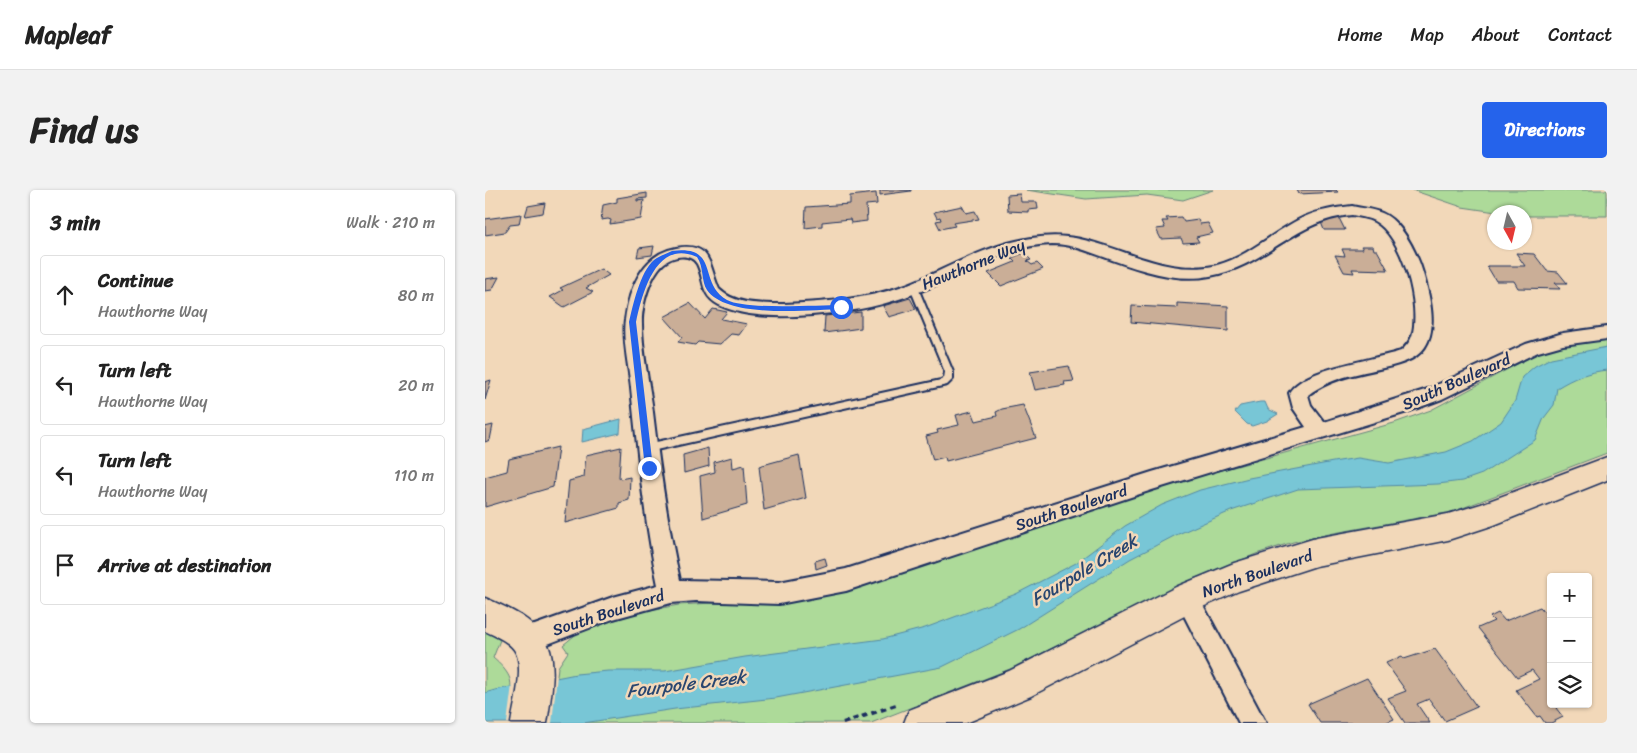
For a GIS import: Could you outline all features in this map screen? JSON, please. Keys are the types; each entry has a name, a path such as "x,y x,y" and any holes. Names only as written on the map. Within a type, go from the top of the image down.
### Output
{"street":[{"name":"Hawthorne Way","path":"671,592 656,523 633,322 637,303 650,268 665,255 684,252 699,256 703,261 710,289 725,301 737,305 789,309 841,307 914,288 1004,249 1023,243 1051,239 1075,242 1159,268 1180,272 1209,272 1237,261 1314,209 1332,205 1361,209 1373,214 1392,227 1414,268 1422,322 1421,339 1418,348 1407,355 1304,387 1299,393 1299,401 1320,431"},
{"name":"South Boulevard","path":"531,647 613,608 671,592 696,590 779,593 846,580 1152,481 1320,431 1435,394 1532,348 1563,339 1607,333"},
{"name":"North Boulevard","path":"922,723 1019,684 1187,598 1234,578 1316,552 1440,528 1485,516 1607,468"},
{"path":"1187,598 1253,723"},
{"path":"485,614 519,632 531,647 536,673 529,723"}],"lane":[{"path":"647,448 945,383 949,372 914,288"}],"green space":[{"path":"1026,190 1213,190 1183,200 1147,195 1086,199"},
{"path":"1412,190 1607,190 1607,216 1532,216 1532,205 1487,205 1487,211 1462,207"},
{"path":"1607,337 1607,453 1452,512 1334,533 1293,542 1256,554 1174,588 1010,669 871,723 552,723 558,667 568,652 563,645 580,631 644,611 679,605 712,603 777,604 819,597 860,586 1186,480 1394,423 1431,410 1540,352 1568,344"},
{"path":"485,631 500,640 493,658 509,676 511,684 506,698 485,723"}],"water":[{"name":"Fourpole Creek","path":"1607,347 1607,370 1581,376 1557,388 1554,405 1544,418 1535,440 1482,474 1462,481 1438,484 1298,489 1231,511 1176,535 1130,559 1019,629 942,667 776,698 675,709 583,723 485,723 485,693 495,690 576,674 608,671 665,671 745,657 883,639 925,628 1016,594 1076,563 1125,526 1162,505 1200,490 1249,478 1358,458 1389,463 1446,452 1473,441 1501,422 1515,401 1522,377 1535,366 1551,358"},
{"path":"1265,402 1268,409 1278,414 1267,421 1252,426 1247,424 1235,412 1240,406"},
{"path":"621,419 620,433 582,442 583,429"}],"pier":[{"path":"557,676 552,723 507,723 512,685"}],"building":[{"path":"880,190 911,190 911,191 880,195"},
{"path":"1297,190 1336,190 1338,192 1299,194"},
{"path":"647,193 647,198 637,199 637,201 644,200 641,219 610,224 611,220 601,220 603,205 617,202 617,198"},
{"path":"876,193 877,204 866,205 867,221 851,223 850,219 822,222 822,226 805,228 806,207 850,204 850,196"},
{"path":"1020,194 1021,202 1037,202 1038,209 1028,210 1028,212 1008,211 1007,195"},
{"path":"545,203 543,213 525,216 528,206"},
{"path":"962,206 966,213 975,211 979,219 953,223 955,226 940,229 936,221 941,220 940,217 937,218 934,212"},
{"path":"521,214 519,224 510,225 505,232 485,235 485,219"},
{"path":"1181,217 1184,222 1198,220 1200,224 1208,223 1213,233 1196,237 1199,242 1183,243 1181,238 1161,239 1156,229 1165,228 1162,221 1168,221 1166,218"},
{"path":"1319,217 1339,218 1345,230 1324,230"},
{"path":"654,246 652,255 637,257 639,248"},
{"path":"1361,246 1373,246 1388,270 1352,269 1354,273 1344,272 1335,255 1345,256 1342,249 1363,249"},
{"path":"1024,253 1031,260 1027,261 1032,265 1037,263 1043,269 1001,286 988,273 1015,262 1011,258"},
{"path":"1516,253 1534,254 1547,271 1558,272 1567,283 1555,283 1560,289 1518,288 1514,281 1496,281 1487,266 1525,266"},
{"path":"601,269 609,275 586,288 593,292 564,307 550,297 563,290 560,288"},
{"path":"499,277 492,290 485,291 485,279"},
{"path":"910,298 916,309 889,317 883,306"},
{"path":"690,303 705,319 713,309 727,312 721,319 747,324 739,335 731,334 720,344 698,342 695,345 678,342 682,337 664,317"},
{"path":"1177,303 1228,306 1228,331 1131,322 1132,306 1177,308"},
{"path":"861,312 861,328 824,333 825,316"},
{"path":"1069,366 1074,381 1064,382 1065,385 1035,390 1030,372"},
{"path":"491,380 485,400 485,382"},
{"path":"1023,405 1036,438 946,461 945,457 933,460 926,436 938,433 937,430 959,425 956,415 972,411 976,421 997,416 996,412 1002,409"},
{"path":"493,425 490,440 485,442 485,427"},
{"path":"558,447 553,487 485,507 485,477 507,471 509,459"},
{"path":"621,447 619,477 620,479 630,477 629,500 619,503 619,508 565,523 569,481 584,477 586,455"},
{"path":"708,448 709,466 684,473 683,455"},
{"path":"799,455 806,498 764,510 759,466"},
{"path":"732,457 733,468 744,465 747,505 703,518 700,476 715,472 714,462"},
{"path":"825,558 827,565 816,569 815,561"},
{"path":"1540,607 1547,615 1547,708 1556,708 1563,717 1551,723 1545,723 1540,716 1537,717 1516,690 1539,679 1532,670 1517,677 1478,628 1494,621 1490,617 1498,613 1505,621"},
{"path":"1435,649 1477,707 1445,721 1429,699 1417,704 1430,723 1405,723 1388,698 1406,691 1386,663 1402,656 1404,659"},
{"path":"1367,678 1394,719 1385,723 1320,723 1308,704"}],"route":[{"path":"649,468 633,322 637,303 650,268 657,261 665,255 674,252 693,253 699,256 703,261 710,289 725,301 737,305 754,308 789,309 841,307"}]}
